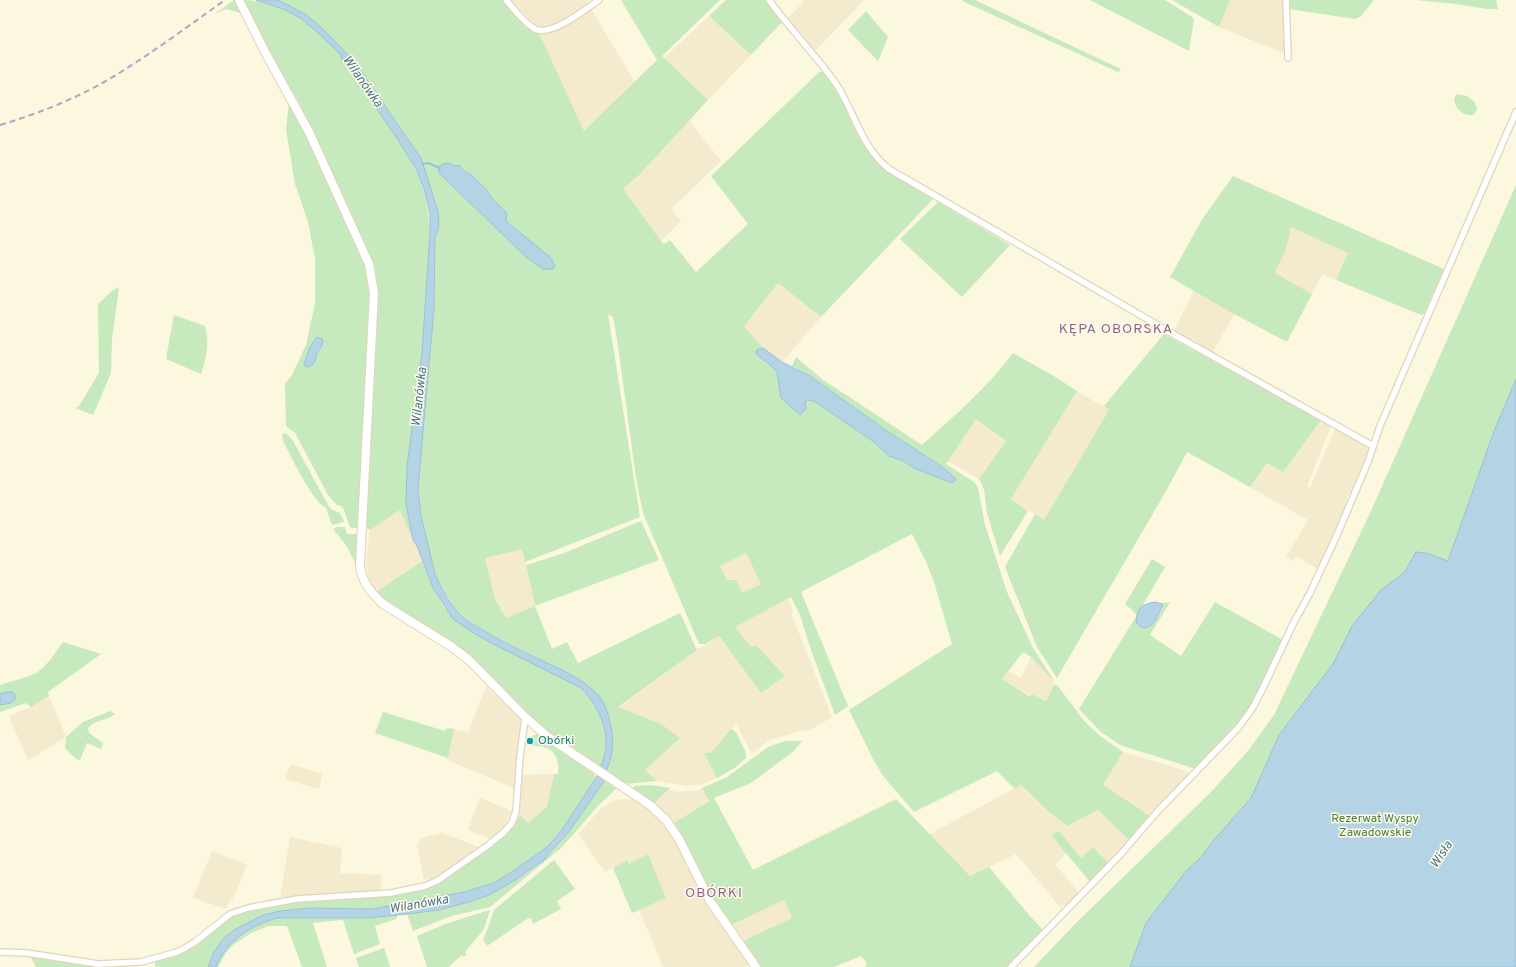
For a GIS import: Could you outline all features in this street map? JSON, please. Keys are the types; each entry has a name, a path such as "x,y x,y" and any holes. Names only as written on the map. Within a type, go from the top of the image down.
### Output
{"street":[{"path":"239,0 308,132 369,264 373,278 374,293 360,565 366,585 373,595 383,604 452,647 469,660 525,718 548,737 650,805 666,820 690,858 710,901 756,967"},
{"path":"506,0 534,28 544,30 556,26 599,0"},
{"path":"769,0 834,81 843,94 857,126 877,158 889,169 1183,340 1373,446"},
{"path":"1286,0 1288,58"},
{"path":"1010,967 1120,855 1157,812 1239,727 1252,708 1329,554 1368,462 1380,426 1516,112"},
{"path":"0,952 27,953 98,964 141,962 177,952 185,948 195,942 230,914 248,908 297,899 391,893 425,886 437,881 503,833 512,823 516,811 521,741 525,718"}],"shaded area":[{"path":"511,0 588,0 588,3 556,24 541,27 534,24"},
{"path":"805,0 864,0 814,52 787,19"},
{"path":"1230,0 1284,0 1286,52 1284,53 1219,27"},
{"path":"591,9 635,82 584,131 540,35 557,30"},
{"path":"709,16 751,55 708,100 664,58"},
{"path":"689,120 721,161 671,209 681,221 661,241 623,189 639,175"},
{"path":"1291,227 1349,253 1336,280 1322,274 1312,294 1275,273"},
{"path":"778,283 821,317 782,362 763,348 743,326"},
{"path":"1194,290 1235,313 1212,353 1202,348 1200,344 1194,340 1190,340 1174,331"},
{"path":"1077,391 1109,410 1044,520 1011,499"},
{"path":"976,419 1006,441 979,479 948,461"},
{"path":"1321,420 1331,426 1307,486 1310,488 1335,428 1371,448 1353,490 1349,493 1345,504 1346,506 1318,569 1296,556 1293,561 1286,557 1308,520 1250,487 1267,463 1283,472"},
{"path":"400,510 417,546 422,561 376,592 368,576 366,558 370,530"},
{"path":"522,549 535,606 506,618 495,599 485,557"},
{"path":"746,553 761,584 742,593 731,581 727,580 720,566"},
{"path":"788,598 793,612 791,613 832,717 809,731 805,730 769,740 752,754 736,724 711,753 705,753 717,778 700,785 687,786 657,781 645,770 679,738 618,708 697,650 719,636 761,693 785,676 756,645 753,647 735,627"},
{"path":"1031,657 1054,681 1054,685 1046,701 1033,694 1031,697 1002,679 1008,671 1021,678"},
{"path":"486,686 520,718 514,788 447,760 454,729 468,732"},
{"path":"49,696 66,737 28,760 9,716 31,707"},
{"path":"1123,752 1187,771 1189,775 1150,816 1103,786"},
{"path":"291,764 322,774 319,789 285,779"},
{"path":"554,774 547,807 528,824 520,815 521,775"},
{"path":"1021,785 1047,810 1067,826 1098,810 1130,841 1109,863 1094,847 1081,858 1059,831 1051,835 1067,853 1055,864 1079,893 1067,906 1063,905 1061,908 1016,854 970,876 930,834"},
{"path":"702,788 709,800 672,824 653,804 668,789 678,792 699,790"},
{"path":"480,798 512,811 503,828 490,839 468,830"},
{"path":"629,799 641,803 662,821 686,859 685,862 687,868 690,867 706,904 750,964 744,967 663,967 639,910 666,898 648,854 629,864 627,860 605,872 578,834 601,809 615,800"},
{"path":"442,833 479,847 437,878 424,880 417,844 422,838"},
{"path":"290,837 342,848 340,873 381,875 381,892 349,892 346,894 280,897"},
{"path":"212,851 247,865 233,898 228,903 226,909 193,898"},
{"path":"784,900 792,918 743,941 731,925"}],"green space":[{"path":"236,0 244,14 226,9 215,14"},
{"path":"243,0 270,4 296,16 319,32 339,52 343,62 405,150 420,180 429,214 430,233 422,352 407,466 406,504 413,540 400,510 370,530 366,528 376,297 376,273 373,262 297,99 277,68"},
{"path":"278,0 503,0 517,15 540,35 584,131 657,60 621,0 720,0 662,56 708,100 639,175 623,189 661,241 664,244 670,240 696,272 748,224 711,176 819,72 823,72 838,92 855,130 874,159 884,169 934,198 821,317 778,283 744,326 763,348 757,350 756,354 769,364 777,373 780,385 800,415 806,409 805,402 807,400 814,401 874,442 889,456 903,461 916,469 952,483 956,480 941,466 887,431 810,376 792,366 796,357 822,379 922,445 981,390 1013,353 1077,391 1011,499 1028,511 1000,556 987,513 984,489 979,479 1006,441 976,419 946,464 974,482 978,488 985,525 1007,592 1033,648 1054,681 1031,657 1023,652 1002,679 1030,697 1032,694 1046,701 1054,685 1057,685 1085,722 1099,735 1123,752 1103,785 1150,816 1130,841 1098,810 1067,826 1047,810 1021,785 1015,789 997,771 914,812 883,776 849,710 952,644 934,582 912,534 801,592 848,706 835,715 800,615 791,597 735,627 752,647 756,645 785,676 761,693 719,636 705,644 699,644 643,513 636,478 617,339 613,317 608,314 640,517 525,562 522,549 485,558 495,599 506,618 535,606 552,649 567,642 578,663 680,613 697,650 618,707 661,724 680,738 645,770 657,781 624,784 606,771 609,765 608,712 599,697 581,681 484,631 456,610 435,574 421,516 418,489 434,308 435,237 438,230 438,211 421,158 414,147 364,75 320,26 305,14","holes":["455,166 462,167 464,171 470,174 487,190 507,222 525,237 538,266 527,258 439,173","746,553 761,584 742,593 736,580 727,580 720,566"]},
{"path":"726,0 766,0 782,22 751,55 709,16"},
{"path":"975,0 1121,69 1118,72 962,1"},
{"path":"1090,0 1165,0 1192,17 1194,20 1189,51"},
{"path":"1172,0 1230,0 1219,27"},
{"path":"1289,0 1374,0 1361,16 1355,19 1289,9"},
{"path":"1416,0 1496,0 1498,9 1487,9"},
{"path":"866,11 888,37 878,61 848,30"},
{"path":"1457,94 1467,96 1475,102 1477,110 1473,115 1463,113 1458,109 1454,99"},
{"path":"289,103 292,105 365,262 370,280 359,528 350,527 344,510 328,495 295,433 286,426 285,384 292,375 306,345 315,303 315,259 308,222 295,184 286,129"},
{"path":"1233,176 1444,269 1424,314 1421,315 1336,280 1348,253 1291,227 1286,249 1275,273 1312,294 1287,342 1234,314 1170,277 1203,218"},
{"name":"Rezerwat Wyspy Zawadowskie","path":"1516,185 1516,967 1034,967 1076,923 1210,793 1248,751 1274,715 1371,511"},
{"path":"938,202 1010,245 962,297 900,239"},
{"path":"119,287 112,339 111,373 93,415 75,408 79,406 99,373 98,304 112,291"},
{"path":"174,315 205,326 207,338 206,356 201,374 166,359"},
{"path":"1164,334 1321,420 1283,472 1267,463 1250,487 1187,452 1165,493 1057,678 1037,647 1005,567 1035,514 1044,520 1109,410 1104,406"},
{"path":"283,433 287,434 292,439 328,505 331,509 340,513 344,522 332,525 326,508 314,497 296,467 283,441"},
{"path":"641,521 659,560 535,606 526,565 564,553"},
{"path":"337,527 345,527 347,534 359,534 358,568 346,545 333,529"},
{"path":"1152,559 1165,567 1137,615 1125,604"},
{"path":"422,561 433,588 444,607 472,632 581,688 595,706 604,725 606,746 600,768 540,727 477,664 384,601 376,592"},
{"path":"1170,602 1150,635 1181,656 1215,602 1283,640 1262,686 1247,712 1196,769 1120,745 1101,732 1079,709 1137,615 1136,622 1145,627 1150,625 1158,618 1163,608 1163,603"},
{"path":"63,642 101,654 48,692 49,696 31,707 26,703 0,712 0,705 11,703 7,692 0,694 0,685 26,677 39,671 49,661"},
{"path":"110,711 115,714 109,718 94,723 88,728 89,733 103,743 101,749 87,743 80,760 76,759 65,748 66,737 83,722"},
{"path":"383,712 445,731 447,728 454,729 448,758 375,733"},
{"path":"731,729 736,732 746,753 746,758 736,767 717,778 704,753 711,753"},
{"path":"537,734 593,771 596,777 562,830 549,845 507,875 492,883 464,892 372,909 311,908 280,911 263,915 234,930 222,940 213,954 208,967 155,967 155,961 176,955 191,948 233,916 246,911 301,901 394,895 438,883 450,876 506,835 515,826 520,815 528,823 547,807 554,774 558,774 558,765 557,758 554,753 545,747 524,745 524,739"},
{"path":"785,741 802,741 794,751 751,783 714,798 753,870 896,799 970,876 989,867 1043,930 1007,967 865,967 867,963 861,956 834,967 759,967 743,941 792,918 784,900 731,925 708,892 672,824 709,801 702,788 727,777 768,747"},
{"path":"605,780 617,788 598,806 561,848 490,907 452,916 413,931 407,914 445,908 479,898 512,882 544,860 562,841"},
{"path":"651,785 670,788 653,804 633,790 634,786"},
{"path":"1059,831 1081,858 1093,847 1109,863 1090,882 1051,835"},
{"path":"648,854 666,898 632,913 613,868 627,860 629,864"},
{"path":"554,860 575,889 557,901 561,909 533,924 531,918 527,919 487,946 483,939 494,910"},
{"path":"490,910 484,929 465,952 466,955 464,957 462,955 448,967 427,967 417,936 448,923"},
{"path":"398,915 396,919 375,926 380,944 354,954 343,920 313,923 327,967 302,967 287,926 268,926 251,933 233,945 226,953 218,967 216,967 227,949 240,935 248,930 277,918 370,918"},
{"path":"384,948 390,967 359,967 356,958"},
{"path":"30,956 63,962 108,967 36,967"}],"water":[{"name":"Wilanówka","path":"256,0 278,0 305,14 320,26 354,61 421,158 438,211 439,222 435,237 434,308 418,489 421,516 435,574 453,606 461,615 502,641 574,676 599,696 604,703 611,727 612,749 606,771 600,768 606,746 604,725 595,706 581,688 472,632 453,619 433,588 417,546 413,540 406,504 407,466 422,352 430,233 430,214 424,189 416,169 398,140 352,72 343,62 340,54 300,18 283,9"},
{"path":"450,163 455,166 459,165 487,190 491,197 507,214 507,222 550,257 555,266 553,269 543,269 527,258 439,173 438,167 443,164"},
{"path":"317,337 322,339 323,344 317,353 314,363 311,366 306,367 304,364 310,347"},
{"path":"763,348 782,362 810,376 887,431 941,466 956,480 952,483 916,469 903,461 889,456 874,442 814,401 807,400 805,402 806,409 800,415 781,398 777,372 756,354 757,350"},
{"name":"Rezerwat Wyspy Zawadowskie","path":"1516,379 1516,967 1130,967 1146,923 1186,871 1200,858 1251,798 1279,735 1333,664 1352,626 1381,590 1404,573 1416,552 1426,553 1448,561 1494,431"},
{"path":"1155,602 1163,604 1157,619 1145,628 1141,627 1136,622 1139,610 1147,604"},
{"path":"13,692 15,694 15,700 11,703 0,705 0,694"},
{"name":"Wilanówka","path":"597,776 605,780 568,833 544,860 514,881 489,895 439,910 407,914 370,918 277,918 258,925 240,935 226,949 216,967 208,967 213,954 222,940 234,930 263,915 280,911 311,908 372,909 464,892 493,883 507,875 549,845 562,830"}],"waterway":[{"path":"422,164 428,163 440,168"}],"railway":[{"path":"0,125 50,108 99,85 147,55 225,0"}],"place":[{"name":"Obórki","path":"530,741"}],"district":[{"name":"KĘPA OBORSKA","path":"1116,329"},
{"name":"OBÓRKI","path":"714,893"}],"water label":[{"name":"Wisła","path":"1442,855"}]}
